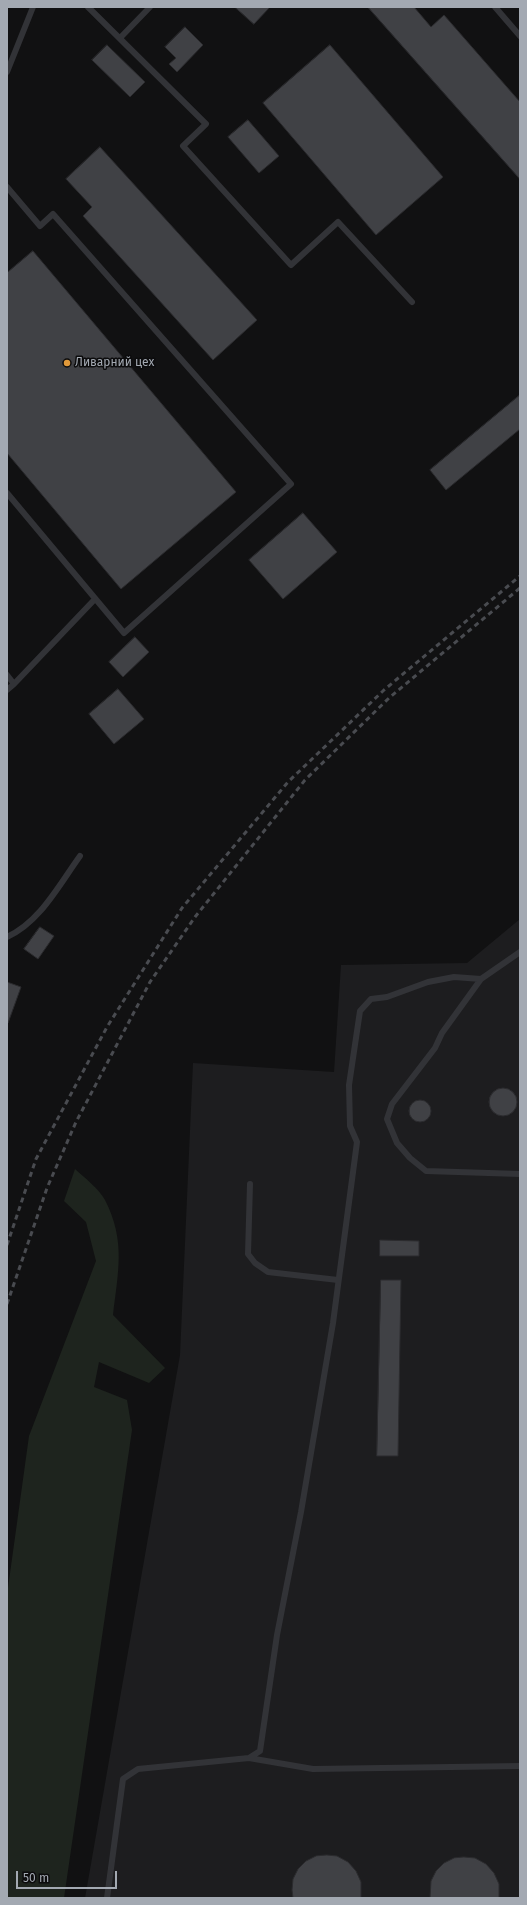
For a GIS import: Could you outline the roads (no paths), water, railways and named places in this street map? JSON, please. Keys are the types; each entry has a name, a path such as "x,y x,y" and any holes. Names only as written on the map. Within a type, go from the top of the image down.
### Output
{"lane":[{"path":"7,72 33,7"},
{"path":"88,7 206,124 183,146 291,265 338,222 412,302"},
{"path":"120,38 150,7"},
{"path":"495,7 520,36"},
{"path":"7,187 40,226 53,214 291,484 124,634 7,494"},
{"path":"7,690 95,599"},
{"path":"7,675 14,684"},
{"path":"7,937 20,931 39,913 80,856"},
{"path":"520,952 481,979 442,1033 436,1048 392,1104 387,1119 397,1143 410,1158 426,1171 520,1174"},
{"path":"249,1758 260,1751 277,1636 301,1512 333,1323 357,1142 350,1126 349,1085 360,1011 371,999 387,997 428,982 454,977 481,979"},
{"path":"250,1184 248,1254 255,1263 268,1272 338,1280"},
{"path":"107,1898 123,1779 138,1769 249,1758 313,1769 520,1766"}],"railway":[{"path":"7,1245 36,1159 107,1027 182,908 288,782 384,690 520,576"},
{"path":"7,1304 47,1188 76,1122 150,982 195,917 305,780 389,698 520,588"}],"place":[{"name":"Ливарний цех","path":"67,363"}]}
